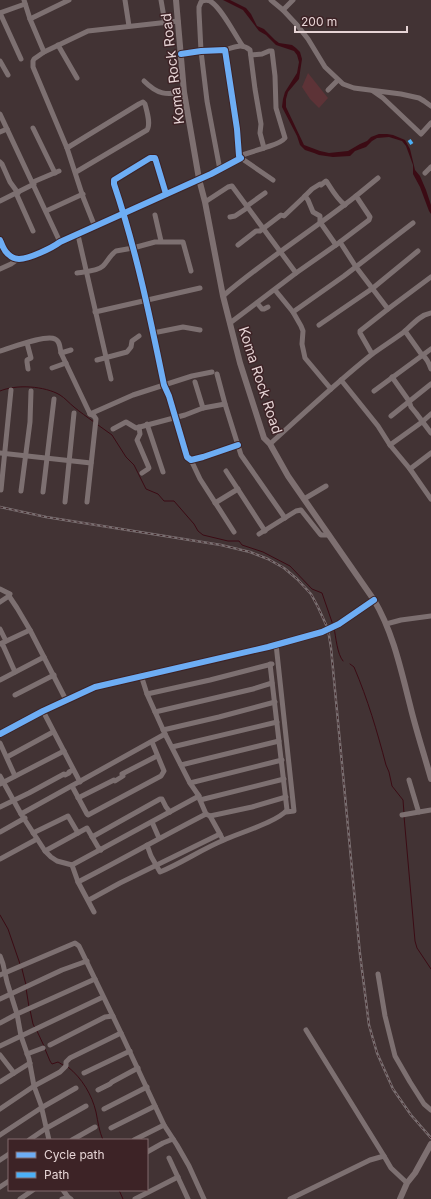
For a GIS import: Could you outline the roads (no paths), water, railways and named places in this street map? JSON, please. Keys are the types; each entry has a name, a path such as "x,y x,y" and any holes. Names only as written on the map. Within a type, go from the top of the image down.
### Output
{"main road":[{"name":"Koma Rock Road","path":"176,0 184,92 199,179 205,202 223,296 240,363 264,438 270,444 288,476 382,613 404,682 421,748 431,779"},
{"path":"400,1199 407,1183 415,1173 431,1144"}],"street":[{"path":"30,19 62,1 69,0"},
{"path":"125,0 129,26"},
{"path":"161,0 165,23"},
{"path":"220,170 207,101 202,51 199,7 201,2 205,0 211,2 220,11 242,45 250,50 261,124 260,133 264,148"},
{"path":"271,0 283,10 308,39 325,67 338,80 348,87 419,98 431,106"},
{"path":"283,10 293,0"},
{"path":"21,59 0,13 25,2 30,19 44,52"},
{"path":"95,227 76,172 33,65 33,61 44,52 88,31 178,21"},
{"path":"58,45 77,78"},
{"path":"181,54 225,50 242,45"},
{"path":"225,50 240,157 273,180"},
{"path":"0,240 6,252 12,257 24,259 220,170 240,157 284,140 285,138 276,108 276,89 272,51 251,55"},
{"path":"0,61 8,75"},
{"path":"328,90 338,80"},
{"path":"144,82 164,94 184,92"},
{"path":"372,90 383,98 421,134 431,123"},
{"path":"67,148 139,104 143,102 146,104 149,124 147,130 76,172"},
{"path":"0,114 60,242"},
{"path":"0,200 17,193 33,183 57,172 33,128"},
{"path":"0,132 7,129"},
{"path":"166,194 155,158 150,158 114,180 146,300 164,385 187,457 191,460 200,478 234,532"},
{"path":"0,162 17,193 33,231"},
{"path":"425,173 431,167"},
{"path":"223,296 244,278 345,205 378,178"},
{"path":"238,245 281,215 284,216 312,189 320,184 321,186 326,181 340,202 345,205"},
{"path":"205,202 230,186 233,187 296,273"},
{"path":"230,217 235,216 265,193"},
{"path":"46,211 83,194"},
{"path":"304,196 308,200 313,212 320,216 320,222 388,309"},
{"path":"230,323 370,219 356,196"},
{"path":"155,215 161,241"},
{"path":"293,312 356,267 413,223"},
{"path":"78,235 110,379"},
{"path":"77,273 100,268 114,252 161,241 183,242 191,271"},
{"path":"319,325 373,288 418,251"},
{"path":"0,269 18,259"},
{"path":"372,354 360,331 431,277"},
{"path":"95,312 200,288"},
{"path":"275,290 293,312 301,326 303,331 302,344 305,358 331,388"},
{"path":"257,303 262,309 268,307"},
{"path":"270,444 331,388 372,354 405,331 427,313 431,312"},
{"path":"153,333 183,327 200,330"},
{"path":"405,331 422,355 429,362 431,369"},
{"path":"97,360 127,352 131,347 132,341 139,336"},
{"path":"0,351 47,337 54,338 58,342 66,364 90,414 94,416 96,422 87,502"},
{"path":"27,343 31,358 27,360 28,369"},
{"path":"374,390 431,349"},
{"path":"61,353 71,350"},
{"path":"52,368 66,364"},
{"path":"90,414 133,395 192,376 214,373 241,455 285,518"},
{"path":"392,378 409,401 411,407 431,433"},
{"path":"341,380 378,426 390,445 410,469 431,499"},
{"path":"195,382 203,408"},
{"path":"391,416 431,384"},
{"path":"1,490 3,453 11,390"},
{"path":"21,492 30,422 31,391"},
{"path":"43,492 54,399"},
{"path":"113,429 126,422 136,428 203,408 225,404"},
{"path":"65,502 74,413"},
{"path":"390,445 431,414"},
{"path":"147,424 162,472"},
{"path":"139,427 140,434 137,440 149,468 142,473"},
{"path":"191,460 238,445"},
{"path":"3,453 91,463"},
{"path":"410,469 431,453"},
{"path":"226,471 265,531"},
{"path":"304,500 326,486"},
{"path":"215,503 238,489"},
{"path":"259,534 298,510 301,510 321,535 329,535"},
{"path":"0,589 10,594 9,596 30,630 66,700"},
{"path":"0,602 9,596"},
{"path":"0,734 95,686 268,647 322,632 374,600"},
{"path":"386,624 401,620 431,616"},
{"path":"0,629 3,643 15,672"},
{"path":"3,643 30,630"},
{"path":"147,845 160,872 223,840 277,818 286,812 294,811 276,644"},
{"path":"0,680 44,657"},
{"path":"147,694 278,663"},
{"path":"270,664 282,760 287,807 286,812"},
{"path":"15,694 54,675"},
{"path":"141,676 147,694 164,732 190,783 223,840"},
{"path":"155,712 253,688 280,678"},
{"path":"0,832 72,786 152,742 164,732 275,702"},
{"path":"43,711 80,782"},
{"path":"172,748 277,722"},
{"path":"278,732 286,731"},
{"path":"7,757 53,732"},
{"path":"181,765 279,741"},
{"path":"72,786 87,814 91,814 161,776 164,771 152,742"},
{"path":"0,743 15,776"},
{"path":"2,783 64,751"},
{"path":"78,798 114,780 115,781 123,776 122,774 157,756"},
{"path":"190,783 282,760"},
{"path":"0,807 73,770"},
{"path":"0,776 2,783 45,851 50,857 57,861 72,866 170,812 199,798 284,779"},
{"path":"409,780 419,812"},
{"path":"78,882 160,838 208,815 252,807 286,797"},
{"path":"92,837 160,799 170,812"},
{"path":"404,815 431,810"},
{"path":"33,833 68,816 78,833"},
{"path":"152,822 160,838"},
{"path":"45,851 87,828 100,850"},
{"path":"89,900 140,874 156,864 220,834"},
{"path":"0,859 37,839"},
{"path":"72,866 78,882 89,900 94,912"},
{"path":"2,974 75,944 79,946 164,1125 189,1166 204,1199"},
{"path":"0,956 3,964 2,974 11,993 17,1014 21,1036 30,1063 34,1086 49,1139"},
{"path":"0,999 62,970 87,961"},
{"path":"378,974 385,1016 395,1056 424,1104 431,1110"},
{"path":"0,1023 95,979"},
{"path":"0,1046 104,997"},
{"path":"50,1045 105,1017 113,1016"},
{"path":"306,1030 391,1168 407,1183"},
{"path":"0,1109 34,1086 60,1072 70,1058 121,1033"},
{"path":"27,1054 43,1048"},
{"path":"84,1073 130,1051"},
{"path":"0,1055 14,1073"},
{"path":"0,1082 30,1063"},
{"path":"98,1090 138,1068"},
{"path":"104,1109 147,1087"},
{"path":"0,1135 41,1108 76,1088"},
{"path":"31,1139 86,1106"},
{"path":"111,1128 156,1106"},
{"path":"136,1139 164,1125"},
{"path":"74,1139 95,1127"},
{"path":"148,1151 173,1139"},
{"path":"290,1199 370,1160 384,1156"},
{"path":"169,1158 187,1199"},
{"path":"135,1199 178,1177"},
{"path":"20,1199 32,1191"},
{"path":"62,1199 70,1198"}],"waterway":[{"path":"0,391 14,387 30,387 54,392 62,396 76,409 94,422"},
{"path":"98,425 112,435 126,457 134,465 146,489 158,494 164,501 174,501 194,524 198,531 203,535 228,541 239,541 242,545 263,552 290,566 312,589 322,593 333,625"},
{"path":"334,628 338,650 343,661"},
{"path":"350,664 354,667 368,704 392,786 403,800 404,813"},
{"path":"404,816 415,941 417,948 431,969"},
{"path":"0,915 8,929 20,964"},
{"path":"22,969 26,985"},
{"path":"26,988 29,1007"},
{"path":"30,1010 35,1028"},
{"path":"37,1031 44,1046"},
{"path":"45,1049 52,1064 58,1062 63,1065"},
{"path":"68,1067 78,1076 89,1093 96,1112 103,1139"},
{"path":"119,1191 123,1199"}],"railway":[{"path":"0,507 46,517 221,545 250,552 268,559 284,568 311,594 328,629 331,648 360,954 369,1025 377,1053 393,1089 411,1115 431,1138"}]}
